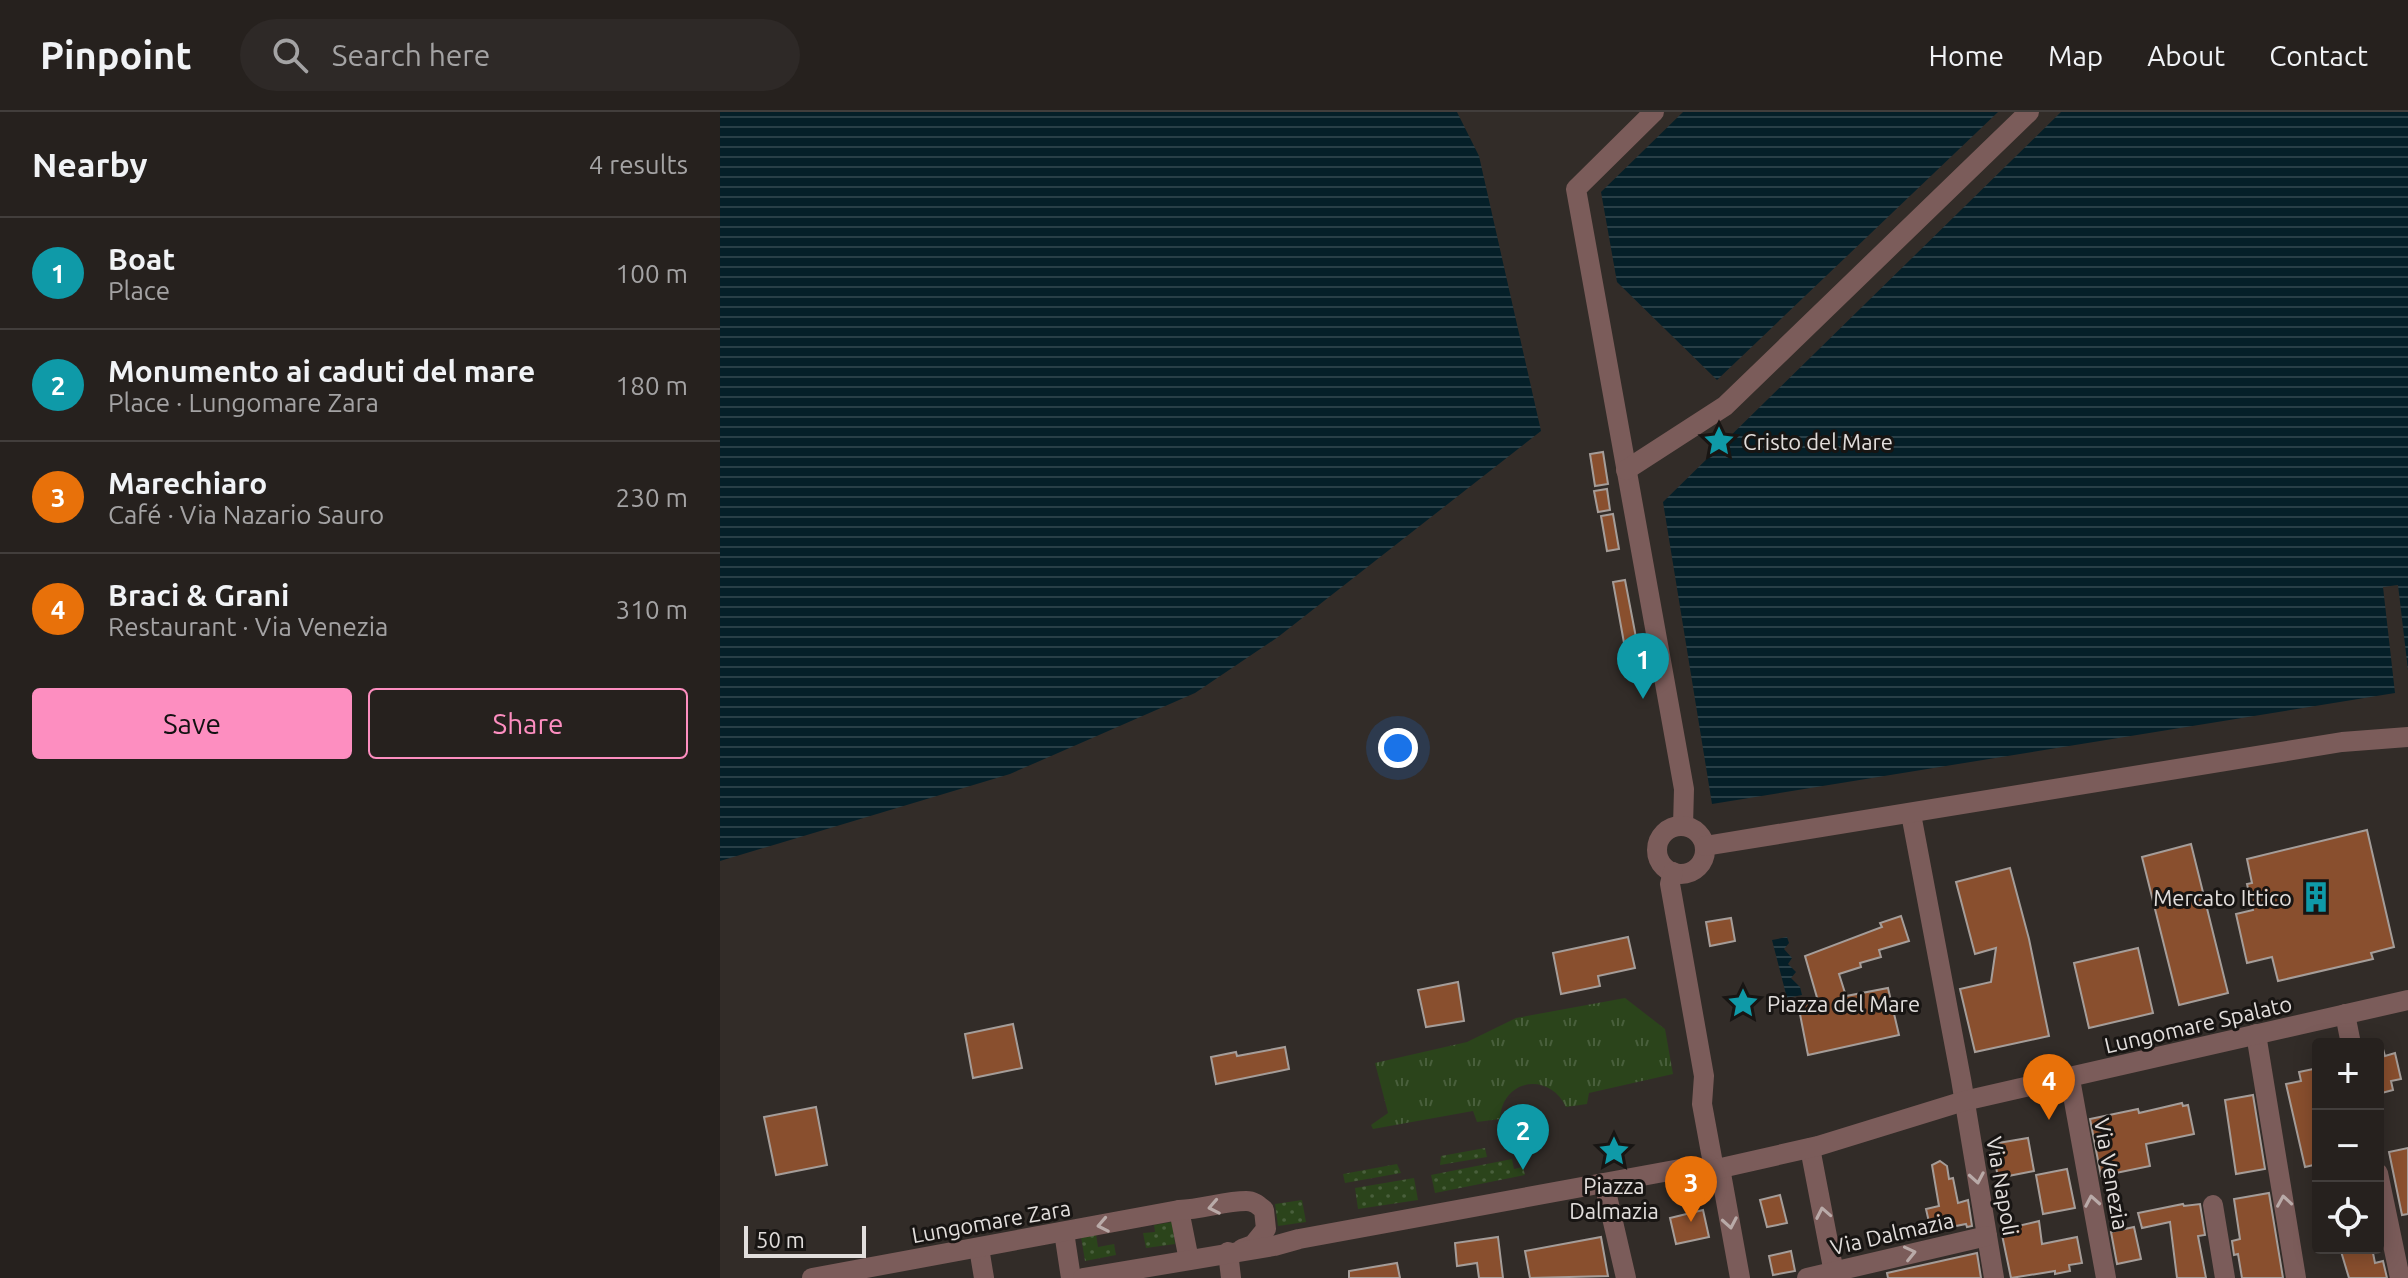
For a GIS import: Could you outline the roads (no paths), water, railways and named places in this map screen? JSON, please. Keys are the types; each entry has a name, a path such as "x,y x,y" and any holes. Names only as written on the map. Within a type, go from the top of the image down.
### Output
{"street":[{"path":"1654,112 1576,189 1684,789 1683,826"},
{"path":"1626,470 1725,406 2029,112"},
{"path":"1705,846 2342,742 2408,737"},
{"name":"Via Napoli","path":"1911,814 1994,1278"},
{"path":"1683,826 1698,833 1705,846 1705,854 1697,867 1684,873 1673,872 1664,866 1657,846 1664,832 1683,826"},
{"path":"1673,872 1670,884 1704,1076 1703,1109 1740,1278"},
{"name":"Lungomare Spalato","path":"1717,1169 1810,1148 1964,1101 2408,1000"},
{"path":"2345,1014 2350,1038"},
{"path":"2256,1034 2296,1278"},
{"name":"Via Venezia","path":"2070,1079 2106,1278"},
{"path":"1810,1148 1835,1274"},
{"path":"1083,1278 1274,1246 1691,1167 1708,1171 1717,1169"},
{"path":"2380,1182 2400,1278"},
{"path":"1604,1183 1626,1278"},
{"name":"Lungomare Zara","path":"812,1278 1179,1210 1248,1201 1264,1210 1266,1229"},
{"path":"2213,1205 2225,1278"},
{"path":"1179,1210 1189,1260"},
{"path":"1233,1251 1253,1245 1266,1229 1279,1237 1299,1239"},
{"path":"1064,1232 1071,1278"},
{"name":"Via Dalmazia","path":"1807,1278 1835,1274 1987,1236"},
{"path":"979,1248 984,1278"},
{"path":"1231,1278 1233,1251"}],"water":[{"path":"720,112 1457,112 1479,156 1541,431 1278,637 1195,693 1010,774 720,861"},
{"path":"1683,112 1998,112 1717,380 1617,282 1601,192"},
{"path":"2061,112 2408,112 2408,670 2398,585 2383,587 2395,693 1712,804 1663,502"},
{"path":"1787,937 1789,943 1784,949 1792,958 1788,964 1796,972 1791,978 1800,987 1802,995 1787,998 1772,940"}],"place":[{"name":"Cristo del Mare","path":"1719,441"},
{"name":"Boat","path":"1643,699"},
{"name":"Mercato Ittico","path":"2316,897"},
{"name":"Piazza del Mare","path":"1743,1003"},
{"name":"Braci & Grani","path":"2049,1120"},
{"name":"Piazza Dalmazia","path":"1614,1151"},
{"name":"Monumento ai caduti del mare","path":"1523,1170"},
{"name":"Marechiaro","path":"1691,1222"}]}
